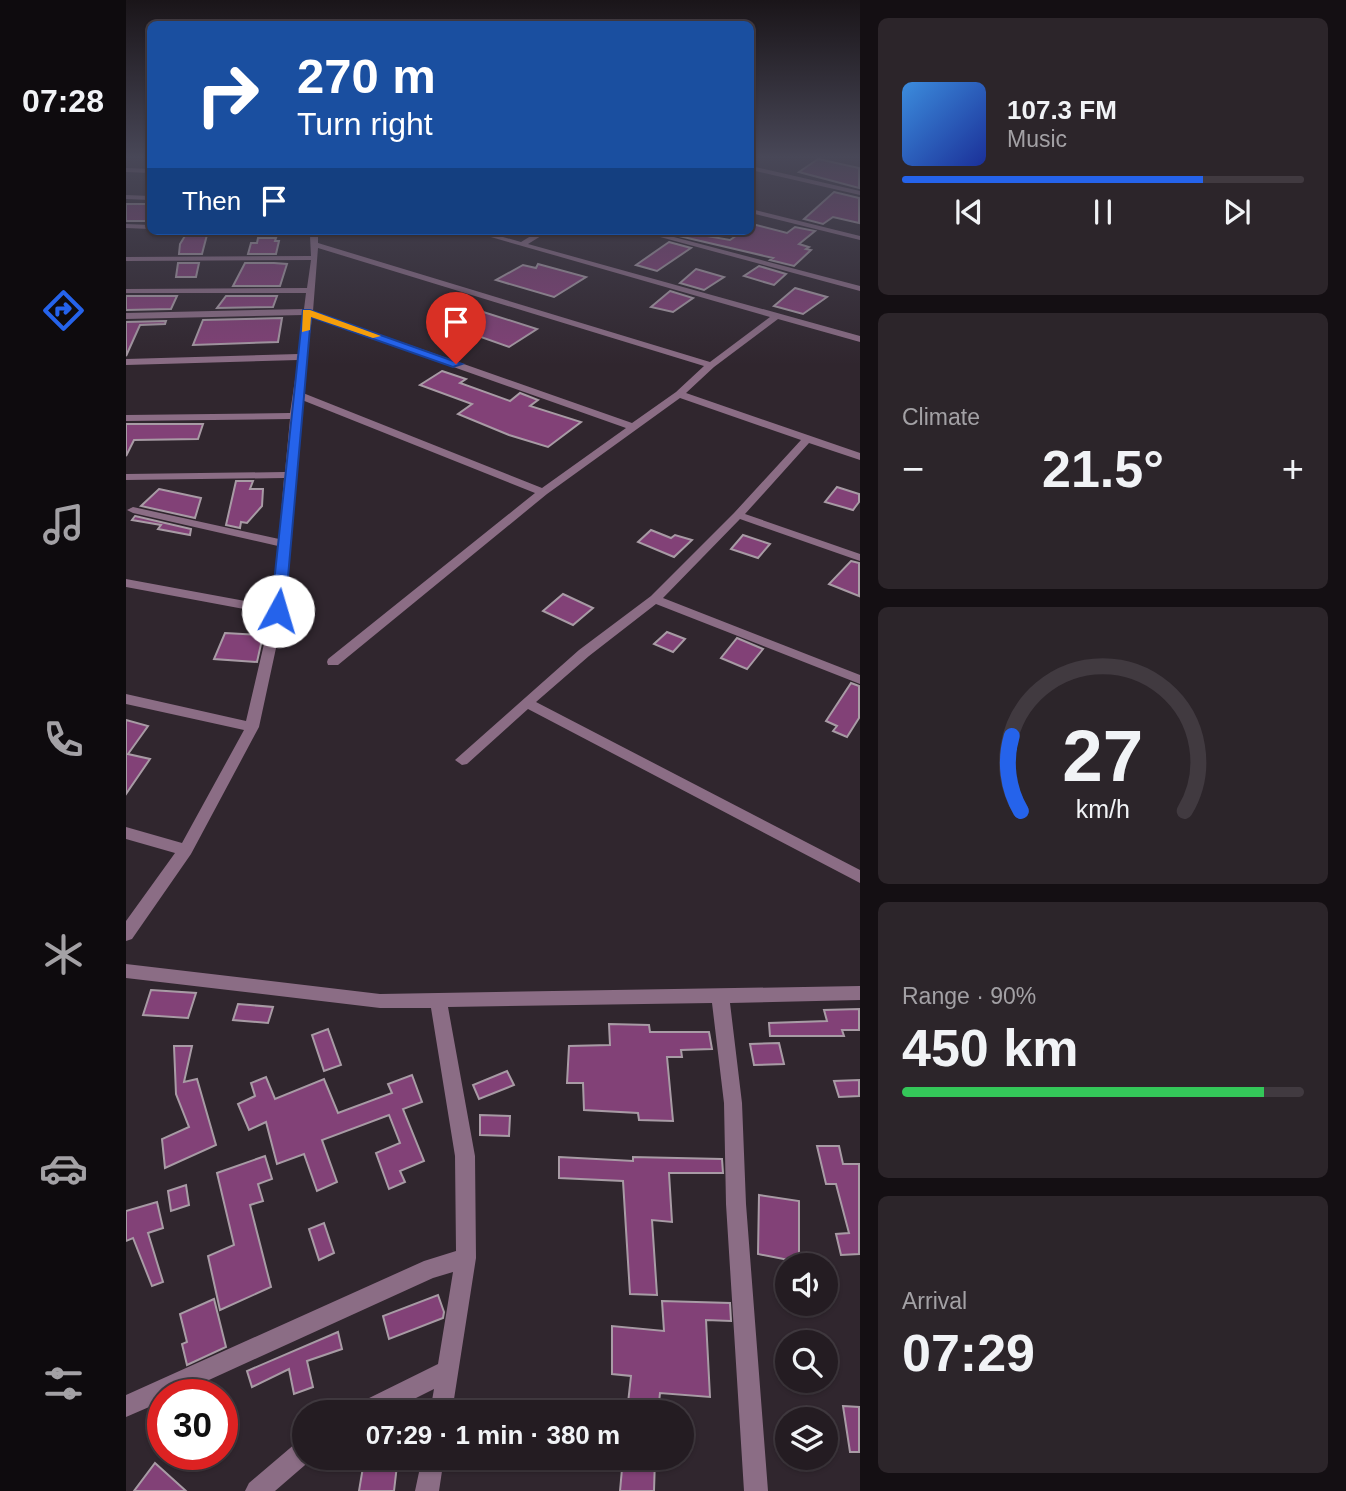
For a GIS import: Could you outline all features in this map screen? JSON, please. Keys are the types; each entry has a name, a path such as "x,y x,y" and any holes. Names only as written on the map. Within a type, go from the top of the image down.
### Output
{"street":[{"path":"813,227 859,238"},
{"path":"270,235 315,242 711,365"},
{"path":"489,235 859,340"},
{"path":"522,244 538,235"},
{"path":"657,235 859,289"},
{"path":"126,259 315,242"},
{"path":"129,925 186,850 252,727 278,611 295,416 315,242"},
{"path":"126,291 310,290"},
{"path":"126,316 307,312 631,426"},
{"path":"333,662 543,492 678,394 711,365 775,317"},
{"path":"126,362 303,357"},
{"path":"678,394 859,457"},
{"path":"298,395 543,492"},
{"path":"126,418 295,416"},
{"path":"462,760 584,653 655,599 738,515 807,439"},
{"path":"126,477 290,475"},
{"path":"132,510 285,544"},
{"path":"738,515 859,558"},
{"path":"126,583 278,611"},
{"path":"655,599 859,680"},
{"path":"126,699 252,727"},
{"path":"527,704 859,877"},
{"path":"126,833 186,850"},
{"path":"126,971 380,1001 859,993"},
{"path":"720,995 733,1103 736,1204 756,1491"},
{"path":"438,1000 465,1156 466,1258 443,1400"},
{"path":"126,1406 431,1268 466,1258"},
{"path":"389,1400 449,1370"},
{"path":"257,1491 292,1461"},
{"path":"427,1491 431,1470"}],"building":[{"path":"754,227 787,233 795,227 815,231 799,244 811,250 794,266 770,260 773,258 679,236 701,235 730,240 737,235 754,235"},
{"path":"186,235 207,235 202,254 179,254 180,244"},
{"path":"258,238 276,238 275,241 279,241 276,254 248,254 251,243 257,243"},
{"path":"669,242 691,248 657,271 636,265"},
{"path":"178,263 199,263 196,277 176,277"},
{"path":"245,263 287,264 280,286 233,286"},
{"path":"538,264 586,277 554,297 496,280 523,265 536,268"},
{"path":"759,266 786,274 774,285 744,276"},
{"path":"696,269 724,277 704,290 680,283"},
{"path":"795,288 827,297 803,314 774,306"},
{"path":"670,291 693,298 673,312 651,307"},
{"path":"126,296 177,296 171,309 126,310"},
{"path":"226,296 277,296 273,307 217,308"},
{"path":"477,310 537,329 509,347 450,326"},
{"path":"282,318 278,342 193,345 203,320"},
{"path":"166,321 165,324 140,325 126,356 126,322"},
{"path":"442,371 466,379 460,383 510,401 520,393 538,400 530,406 581,422 548,447 509,435 458,414 472,404 420,385"},
{"path":"126,424 203,424 198,439 134,440 126,456"},
{"path":"236,481 253,481 250,489 263,489 262,506 247,523 241,522 240,528 226,525"},
{"path":"837,487 859,494 859,502 853,510 825,502"},
{"path":"159,489 201,498 195,518 141,506"},
{"path":"135,516 191,529 190,535 158,529 161,525 132,520"},
{"path":"651,530 671,538 675,535 692,540 674,557 638,542"},
{"path":"743,535 770,544 758,558 731,549"},
{"path":"851,561 859,563 859,596 829,584"},
{"path":"563,594 593,608 573,625 543,611"},
{"path":"667,632 685,639 673,652 654,644"},
{"path":"225,633 263,635 257,662 214,659"},
{"path":"737,638 763,649 747,669 721,658"},
{"path":"851,683 859,686 859,718 847,737 833,731 837,726 826,721"},
{"path":"126,720 148,726 128,754 150,759 126,794"},
{"path":"151,990 196,993 188,1018 143,1015"},
{"path":"238,1004 273,1007 268,1023 233,1020"},
{"path":"859,1009 859,1030 842,1030 844,1036 770,1036 769,1023 827,1021 824,1010"},
{"path":"609,1024 649,1025 650,1032 709,1032 712,1049 681,1050 682,1057 667,1057 673,1121 639,1120 638,1113 584,1110 583,1083 567,1083 569,1046 610,1045"},
{"path":"328,1029 341,1065 324,1071 312,1035"},
{"path":"779,1043 784,1064 754,1065 750,1044"},
{"path":"174,1046 192,1046 184,1082 197,1079 216,1145 165,1168 162,1139 189,1127 176,1094"},
{"path":"507,1071 514,1085 479,1099 473,1085"},
{"path":"412,1075 422,1102 403,1109 424,1161 400,1171 405,1182 389,1189 376,1153 400,1143 389,1115 322,1140 337,1182 317,1191 304,1154 277,1164 266,1122 249,1130 238,1104 255,1096 251,1083 266,1077 275,1099 324,1079 338,1113 392,1093 388,1084"},
{"path":"859,1080 859,1096 839,1097 834,1081"},
{"path":"480,1115 510,1116 509,1136 480,1135"},
{"path":"817,1146 839,1146 843,1164 859,1164 859,1254 841,1255 836,1234 849,1233 836,1184 826,1184"},
{"path":"265,1156 272,1179 258,1184 263,1201 250,1205 271,1287 220,1310 208,1256 234,1245 217,1173"},
{"path":"559,1157 633,1161 633,1157 722,1159 723,1173 669,1173 672,1222 652,1220 657,1295 630,1294 623,1181 559,1178"},
{"path":"186,1185 189,1205 171,1211 168,1191"},
{"path":"759,1195 799,1201 799,1253 775,1253 775,1257 758,1254"},
{"path":"157,1202 163,1228 148,1233 163,1282 152,1286 133,1238 126,1241 126,1211"},
{"path":"324,1223 334,1253 319,1260 309,1229"},
{"path":"438,1295 444,1312 443,1318 389,1339 383,1316"},
{"path":"214,1299 226,1347 187,1365 182,1344 187,1342 180,1314"},
{"path":"662,1301 730,1303 731,1321 706,1320 710,1397 660,1393 659,1400 628,1400 631,1376 612,1374 612,1326 664,1331"},
{"path":"338,1332 342,1349 307,1361 313,1387 294,1394 289,1369 252,1387 247,1371"},
{"path":"843,1406 859,1407 859,1452 850,1452"},
{"path":"150,1470 163,1470 186,1491 134,1491"},
{"path":"362,1470 396,1470 394,1491 359,1491"},
{"path":"622,1470 655,1470 654,1491 620,1491"}],"slow traffic":[{"path":"305,330 307,312 376,336"}],"route":[{"path":"278,611 307,312 456,364"}]}
